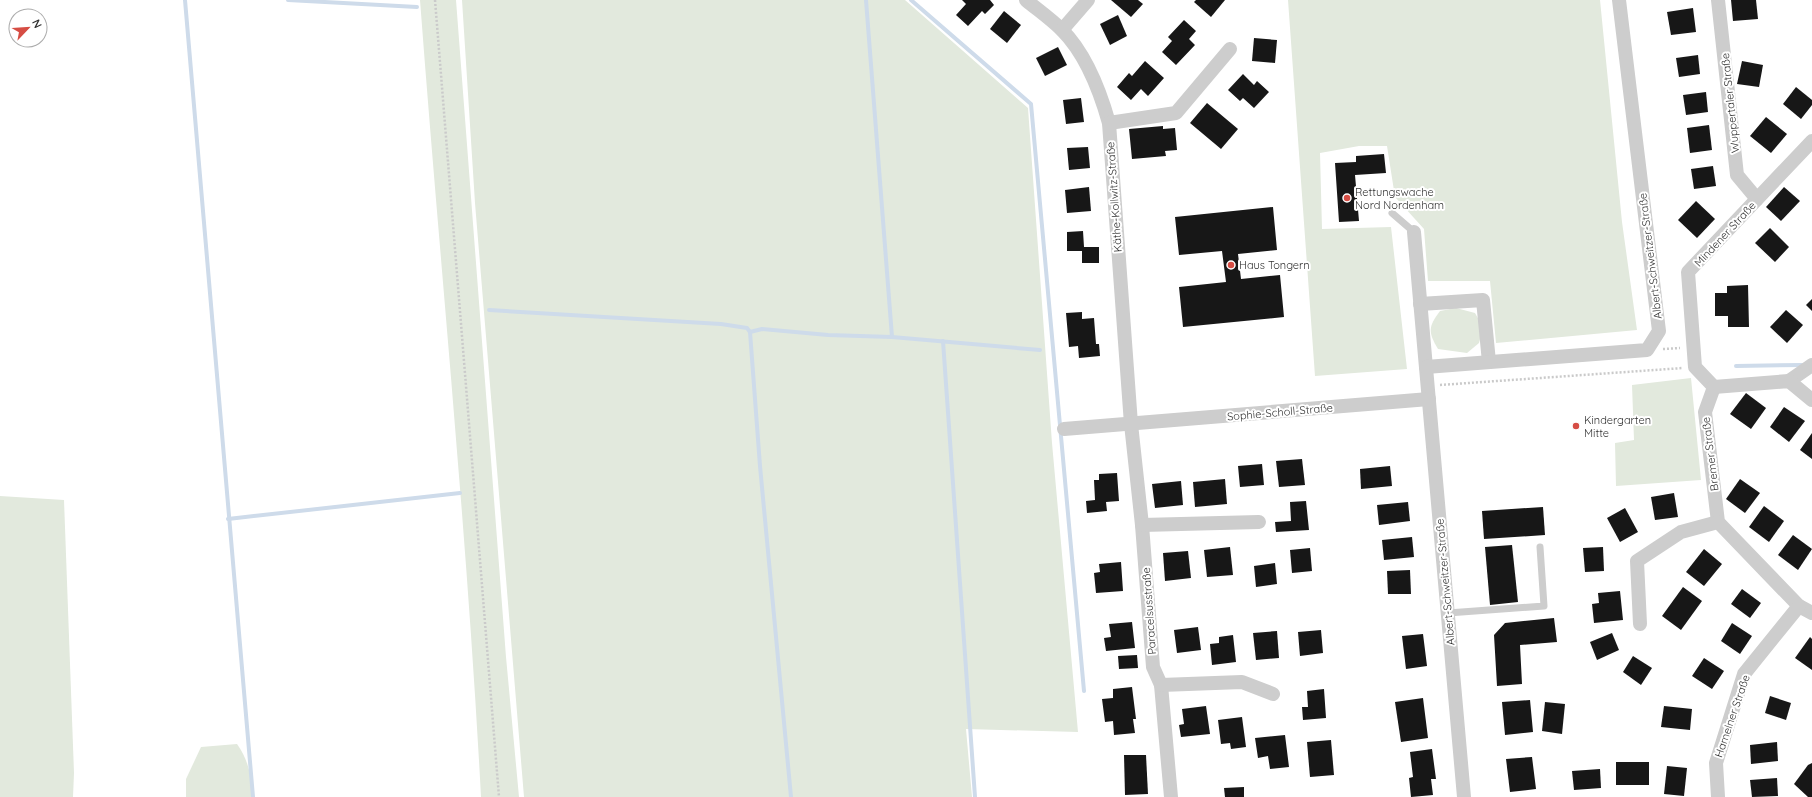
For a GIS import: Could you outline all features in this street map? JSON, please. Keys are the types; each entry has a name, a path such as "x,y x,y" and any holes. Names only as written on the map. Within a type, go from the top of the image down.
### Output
{"street":[{"name":"Käthe-Kollwitz-Straße","path":"1026,0 1062,30 1078,51 1102,97 1109,123 1131,424"},
{"path":"1062,30 1088,0"},
{"name":"Albert-Schweitzer-Straße","path":"1620,0 1659,331 1647,350"},
{"name":"Wuppertaler Straße","path":"1718,0 1737,175 1757,199"},
{"path":"1109,123 1176,113 1230,49"},
{"name":"Mindener Straße","path":"1695,367 1688,272 1812,141"},
{"name":"Albert-Schweitzer-Straße","path":"1414,232 1464,797"},
{"path":"1420,304 1483,300 1489,362"},
{"path":"1426,367 1647,350"},
{"path":"1695,367 1714,387 1789,381 1812,365"},
{"path":"1789,381 1812,400"},
{"name":"Bremer Straße","path":"1714,387 1705,412 1718,522"},
{"name":"Sophie-Scholl-Straße","path":"1064,429 1131,424 1428,392"},
{"name":"Paracelsusstraße","path":"1131,424 1142,525 1153,667 1161,685 1171,797"},
{"path":"1142,525 1259,522"},
{"path":"1640,624 1637,561 1681,532 1718,522 1799,606 1812,613"},
{"name":"Hamelner Straße","path":"1718,797 1716,763 1744,674 1799,606"},
{"path":"1161,685 1242,682 1273,694"}],"lane":[{"path":"1392,212 1414,232"},
{"path":"1448,613 1544,606 1540,547"}],"path":[{"path":"435,0 499,797"},
{"path":"1647,350 1694,346"},
{"path":"1428,392 1695,367"}],"shaded area":[{"path":"420,0 456,0 506,657 519,797 481,797 461,498"},
{"path":"462,0 905,0 1028,108 1052,443 1078,732 966,729 972,797 524,797 475,203"},
{"path":"1288,0 1600,0 1622,222 1637,330 1496,343 1490,281 1428,281 1424,229 1395,197 1387,146 1359,146 1320,153 1322,229 1391,227 1407,369 1315,376"},
{"path":"1456,308 1475,313 1483,327 1479,343 1467,353 1438,349 1431,334 1431,326 1440,311"},
{"path":"1691,378 1701,480 1616,486 1615,443 1634,440 1632,385"},
{"path":"0,496 64,500 74,773 73,797 0,797"},
{"path":"237,744 249,769 253,797 186,797 186,779 201,747"}],"building":[{"path":"962,0 990,0 994,5 985,14 982,11 968,26 956,15 966,4"},
{"path":"1111,0 1138,0 1143,4 1131,17"},
{"path":"1196,0 1225,0 1211,17 1194,2"},
{"path":"1731,0 1756,0 1758,19 1733,21"},
{"path":"1693,8 1696,32 1671,35 1667,12"},
{"path":"1004,11 1021,25 1007,43 990,29"},
{"path":"1118,15 1127,36 1110,45 1100,24"},
{"path":"1184,20 1196,31 1189,39 1195,45 1176,65 1162,52 1172,41 1168,37"},
{"path":"1254,38 1277,40 1275,63 1252,61"},
{"path":"1058,47 1067,65 1045,76 1036,58"},
{"path":"1698,55 1700,74 1679,77 1676,58"},
{"path":"1145,61 1164,78 1148,96 1141,89 1131,100 1117,87 1129,73 1132,76"},
{"path":"1742,61 1763,65 1759,87 1737,84"},
{"path":"1243,74 1254,85 1257,81 1269,92 1254,108 1243,98 1240,101 1228,90"},
{"path":"1796,87 1812,100 1812,105 1801,119 1783,104"},
{"path":"1706,92 1708,112 1686,115 1683,95"},
{"path":"1081,98 1084,122 1066,124 1063,100"},
{"path":"1207,103 1238,129 1221,149 1190,123"},
{"path":"1766,117 1787,134 1771,153 1750,136"},
{"path":"1709,125 1712,150 1690,153 1687,128"},
{"path":"1163,126 1163,129 1175,128 1177,150 1165,151 1166,156 1132,159 1129,129"},
{"path":"1088,147 1090,168 1069,170 1067,148"},
{"name":"Rettungswache Nord Nordenham","path":"1384,154 1386,173 1355,175 1359,221 1339,222 1335,163 1356,162 1356,156"},
{"path":"1713,166 1716,186 1694,189 1691,169"},
{"path":"1089,187 1091,211 1067,213 1065,190"},
{"path":"1784,187 1800,201 1781,221 1766,207"},
{"path":"1696,201 1715,219 1697,238 1678,220"},
{"name":"Haus Tongern","path":"1273,207 1277,250 1238,254 1241,279 1280,275 1284,317 1183,327 1179,287 1226,282 1222,251 1179,255 1175,217"},
{"path":"1770,228 1789,247 1775,262 1755,243"},
{"path":"1083,231 1084,247 1099,247 1099,263 1082,263 1082,251 1067,251 1067,232"},
{"path":"1748,285 1749,327 1728,327 1728,316 1715,316 1715,293 1727,293 1727,286"},
{"path":"1812,299 1812,311 1806,305"},
{"path":"1786,310 1803,325 1787,343 1770,327"},
{"path":"1082,312 1082,319 1094,318 1096,344 1099,344 1100,356 1079,358 1078,346 1069,347 1066,313"},
{"path":"1746,393 1766,408 1751,429 1730,414"},
{"path":"1784,407 1805,421 1789,442 1770,427"},
{"path":"1812,433 1812,459 1800,450"},
{"path":"1302,459 1305,485 1279,487 1276,461"},
{"path":"1262,464 1264,485 1240,487 1238,466"},
{"path":"1390,466 1392,486 1361,489 1360,469"},
{"path":"1117,473 1119,501 1106,502 1107,511 1087,513 1086,501 1095,500 1094,480 1099,480 1099,474"},
{"path":"1225,479 1227,504 1195,507 1193,482"},
{"path":"1740,479 1760,493 1745,513 1726,499"},
{"path":"1181,481 1183,505 1155,508 1152,484"},
{"path":"1674,493 1678,517 1655,520 1651,497"},
{"path":"1306,501 1309,530 1276,532 1275,522 1291,521 1290,502"},
{"path":"1408,502 1410,521 1379,525 1377,505"},
{"path":"1764,506 1784,521 1769,542 1749,527"},
{"path":"1543,507 1545,535 1484,539 1482,511"},
{"path":"1625,508 1638,532 1620,542 1607,518"},
{"path":"1793,535 1812,549 1798,570 1778,555"},
{"path":"1412,537 1414,557 1384,560 1382,540"},
{"path":"1512,545 1518,602 1490,605 1485,547"},
{"path":"1230,547 1233,575 1207,577 1204,550"},
{"path":"1603,547 1604,571 1585,572 1583,548"},
{"path":"1310,548 1312,571 1292,573 1290,550"},
{"path":"1704,549 1722,564 1704,586 1686,572"},
{"path":"1188,551 1191,578 1165,581 1163,553"},
{"path":"1121,562 1123,591 1096,593 1094,573 1100,572 1099,564"},
{"path":"1275,563 1277,584 1256,587 1254,566"},
{"path":"1410,570 1411,594 1388,594 1387,571"},
{"path":"1683,587 1702,601 1681,630 1662,616"},
{"path":"1742,589 1761,603 1750,618 1731,604"},
{"path":"1620,591 1623,620 1594,623 1592,604 1599,603 1598,593"},
{"path":"1554,618 1557,642 1520,645 1522,684 1497,686 1494,635 1505,623"},
{"path":"1132,622 1135,648 1106,651 1104,638 1111,637 1109,624"},
{"path":"1732,623 1752,636 1740,654 1721,641"},
{"path":"1198,627 1201,650 1177,653 1174,630"},
{"path":"1321,630 1323,653 1300,656 1298,632"},
{"path":"1277,631 1279,658 1256,660 1253,633"},
{"path":"1612,633 1619,650 1597,660 1590,642"},
{"path":"1423,634 1427,666 1406,669 1402,636"},
{"path":"1233,635 1236,662 1212,665 1210,644 1219,643 1219,637"},
{"path":"1810,637 1812,639 1812,670 1795,658"},
{"path":"1137,655 1138,668 1119,669 1118,656"},
{"path":"1633,656 1652,668 1641,685 1623,672"},
{"path":"1704,658 1724,671 1712,689 1692,676"},
{"path":"1132,687 1136,719 1133,719 1135,733 1114,735 1113,721 1105,722 1102,699 1113,698 1113,689"},
{"path":"1324,689 1326,718 1303,720 1302,707 1308,707 1307,691"},
{"path":"1770,696 1791,703 1786,720 1765,713"},
{"path":"1423,698 1428,738 1401,742 1395,702"},
{"path":"1530,700 1533,732 1505,735 1502,702"},
{"path":"1545,702 1565,704 1562,734 1542,731"},
{"path":"1206,706 1210,734 1181,737 1179,725 1184,724 1182,709"},
{"path":"1664,706 1692,709 1690,730 1661,727"},
{"path":"1242,717 1246,747 1231,749 1230,743 1221,744 1218,720"},
{"path":"1285,735 1289,767 1270,769 1268,756 1258,758 1255,738"},
{"path":"1331,740 1334,775 1310,777 1307,742"},
{"path":"1777,742 1778,761 1751,764 1750,745"},
{"path":"1432,749 1436,779 1431,779 1433,795 1411,797 1409,778 1413,777 1410,752"},
{"path":"1124,755 1146,755 1148,794 1125,795"},
{"path":"1532,757 1536,789 1510,792 1506,759"},
{"path":"1616,762 1649,762 1649,785 1616,785"},
{"path":"1812,763 1812,797 1808,797 1794,784 1808,765"},
{"path":"1667,766 1687,768 1684,796 1664,794"},
{"path":"1600,769 1601,788 1574,790 1572,771"},
{"path":"1777,778 1778,796 1752,797 1750,780"},
{"path":"1244,787 1244,797 1225,797 1224,788"}],"waterway":[{"path":"185,0 253,797"},
{"path":"288,0 417,7"},
{"path":"866,0 892,337"},
{"path":"911,0 1031,104 1084,691"},
{"path":"489,310 721,324 747,328 750,332 760,466 791,797"},
{"path":"750,332 762,329 828,335 892,337 1040,350"},
{"path":"943,341 975,797"},
{"path":"1736,366 1803,365"},
{"path":"228,519 460,493"}],"place":[{"name":"Rettungswache Nord Nordenham","path":"1347,198"},
{"name":"Haus Tongern","path":"1231,265"},
{"name":"Kindergarten Mitte","path":"1576,426"}]}
